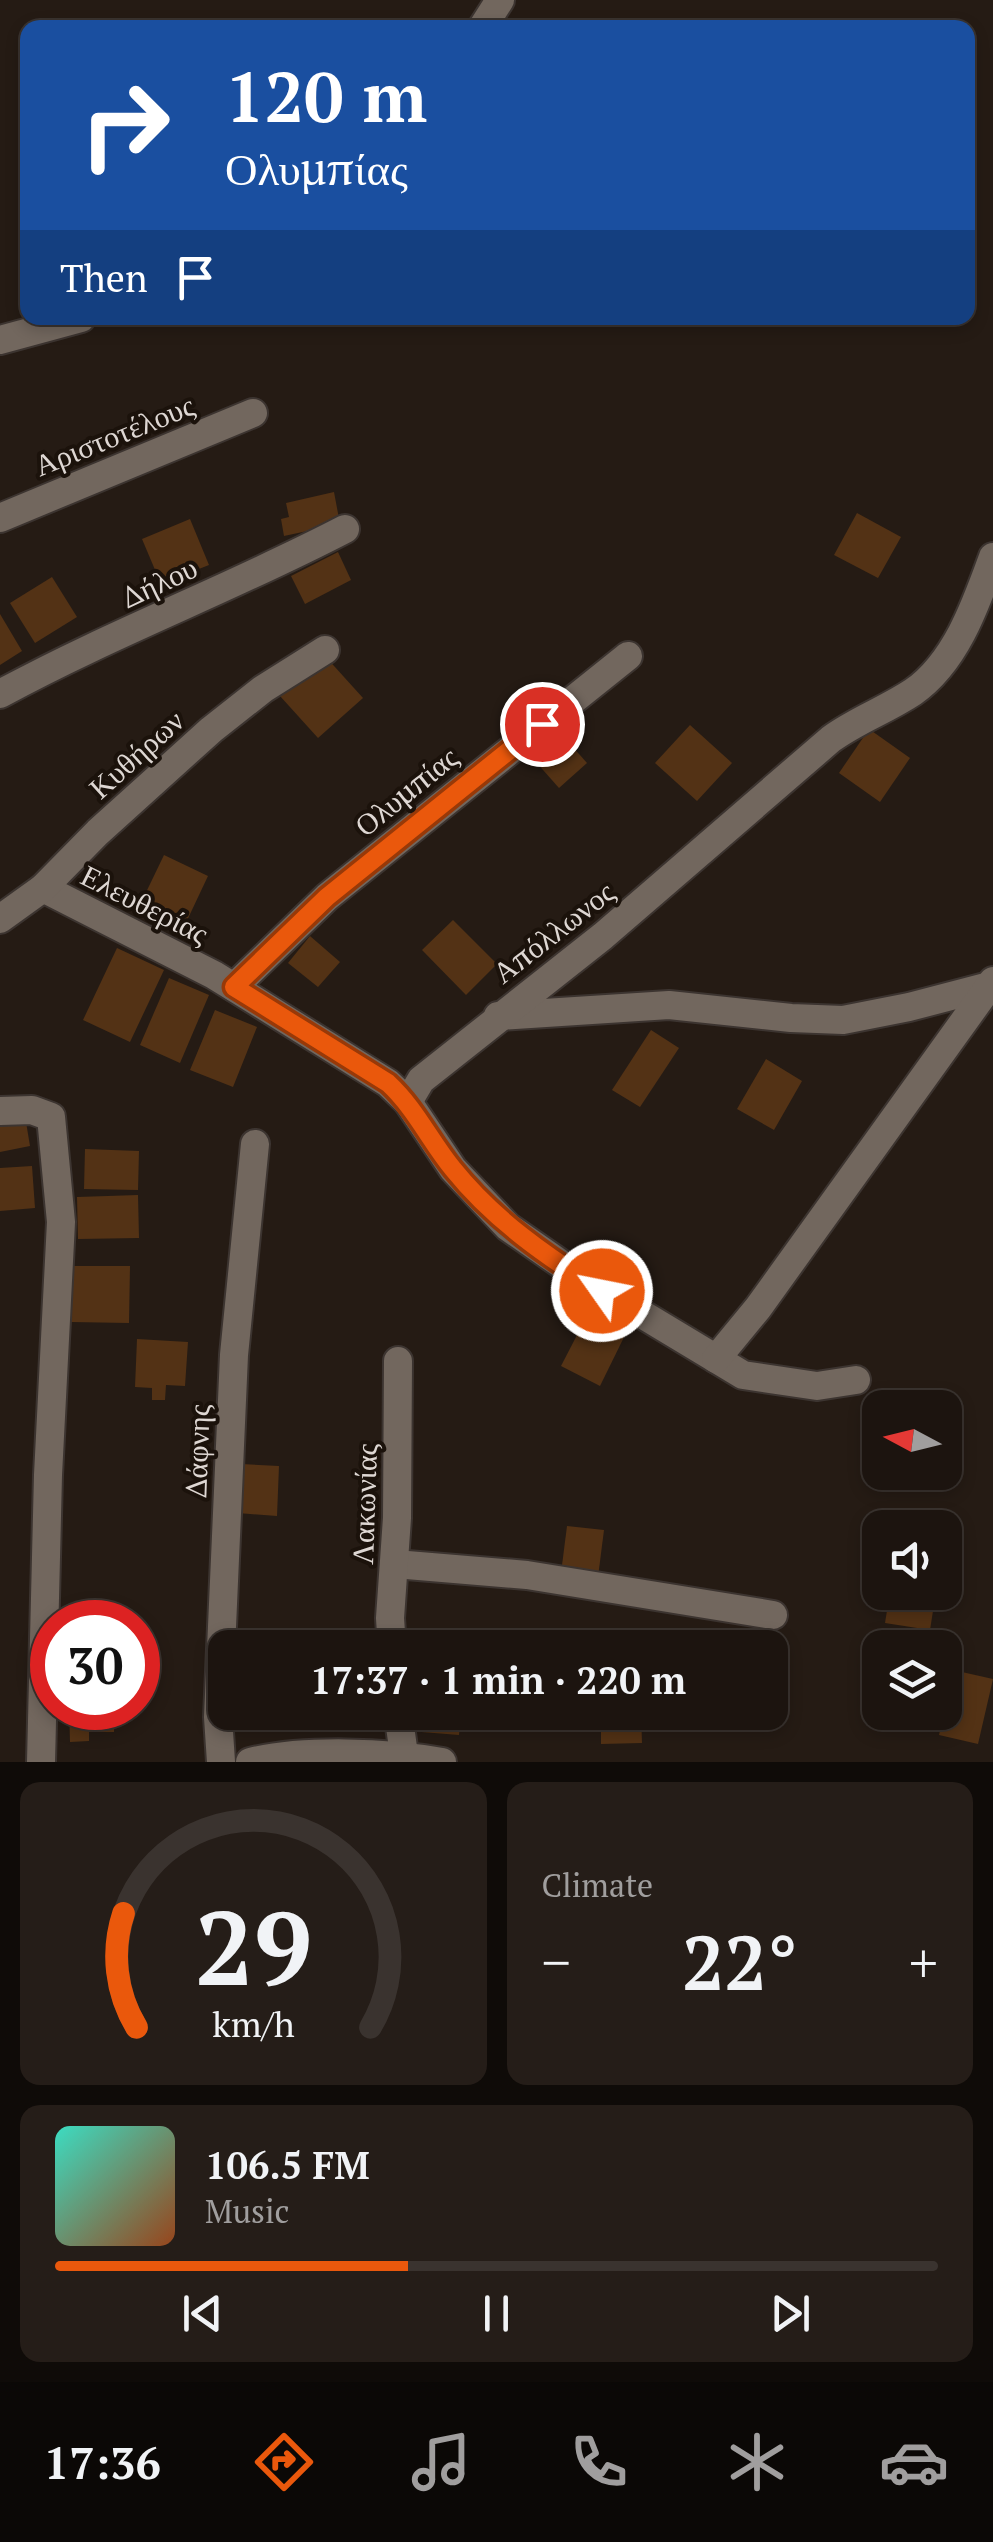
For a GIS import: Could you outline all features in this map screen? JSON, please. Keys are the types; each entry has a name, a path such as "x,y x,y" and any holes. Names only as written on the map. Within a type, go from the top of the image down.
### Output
{"street":[{"path":"0,340 55,325"},
{"name":"Αριστοτέλους","path":"0,518 253,413"},
{"name":"Δήλου","path":"0,694 345,529"},
{"name":"Απόλλωνος","path":"498,1016 603,936 854,722 916,690 964,630 993,557"},
{"name":"Κυθήρων","path":"0,919 43,888 98,832 211,730 263,689 325,650"},
{"name":"Ολυμπίας","path":"234,987 327,897 628,656"},
{"name":"Ελευθερίας","path":"43,888 234,987 388,1083 408,1102 453,1169 508,1227 577,1275 743,1375 816,1386 856,1380"},
{"path":"716,1358 758,1308 992,984"},
{"name":"Απόλλωνος","path":"498,1016 668,1005 842,1020 992,984"},
{"path":"408,1102 421,1080 498,1016"},
{"path":"0,1111 32,1110 51,1117 61,1222 48,1475 41,1762"},
{"name":"Δάφνης","path":"221,1762 218,1717 234,1354 254,1144"},
{"name":"Λακωνίας","path":"391,1630 396,1564 398,1361"},
{"path":"396,1564 527,1575 773,1615"},
{"path":"401,1730 404,1755"},
{"path":"250,1762 331,1755 404,1755 442,1762"}],"building":[{"path":"334,492 340,524 284,536 281,519 289,517 286,503"},
{"path":"857,513 901,537 878,578 834,555"},
{"path":"190,519 209,565 161,584 142,539"},
{"path":"338,552 351,580 305,604 291,576"},
{"path":"52,577 77,617 35,643 10,603"},
{"path":"0,614 22,651 0,665"},
{"path":"325,656 363,698 318,738 280,696"},
{"path":"690,725 732,763 697,801 655,763"},
{"path":"556,728 587,763 559,788 528,753"},
{"path":"869,729 910,758 880,802 839,773"},
{"path":"164,855 208,876 183,929 138,909"},
{"path":"453,920 497,964 466,995 422,950"},
{"path":"310,936 340,962 318,987 288,963"},
{"path":"117,948 164,970 130,1042 83,1020"},
{"path":"169,978 209,995 180,1063 140,1045"},
{"path":"215,1010 257,1027 233,1087 190,1070"},
{"path":"651,1030 679,1048 640,1107 612,1090"},
{"path":"766,1059 802,1081 774,1130 737,1109"},
{"path":"25,1116 30,1146 0,1152 0,1120"},
{"path":"85,1149 139,1151 138,1190 84,1189"},
{"path":"32,1166 35,1208 0,1211 0,1168"},
{"path":"138,1195 139,1238 78,1239 77,1197"},
{"path":"72,1266 130,1266 129,1323 71,1322"},
{"path":"590,1310 628,1329 600,1386 561,1366"},
{"path":"137,1339 188,1342 185,1386 166,1385 165,1400 152,1400 152,1388 135,1387"},
{"path":"241,1464 279,1466 277,1516 238,1513"},
{"path":"567,1526 604,1530 598,1577 561,1573"},
{"path":"887,1610 933,1610 930,1630 885,1623"},
{"path":"962,1672 993,1679 978,1744 939,1735 940,1730 962,1730"},
{"path":"70,1730 114,1730 89,1732 89,1741 70,1742"},
{"path":"409,1730 459,1730 459,1735"},
{"path":"601,1730 642,1730 642,1743 601,1744"}],"route":[{"path":"542,724 327,897 234,987 388,1083 408,1102 453,1169 508,1227 602,1291"}]}
